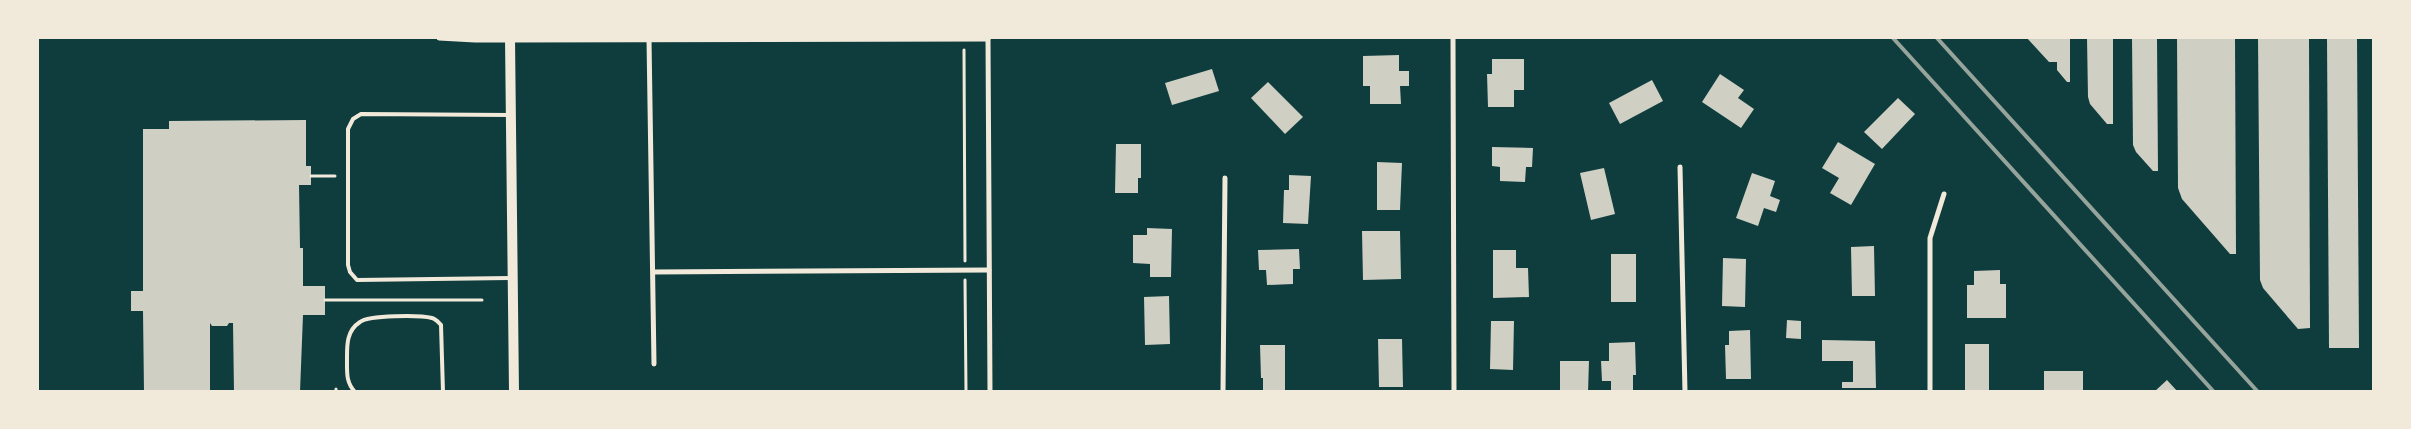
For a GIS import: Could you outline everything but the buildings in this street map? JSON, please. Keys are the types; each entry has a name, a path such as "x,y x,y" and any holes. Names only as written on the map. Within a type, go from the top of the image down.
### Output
{"main road":[{"path":"510,38 514,392"}],"street":[{"path":"439,38 988,38 990,392"},
{"path":"1453,38 1454,392"},
{"path":"649,39 654,364"},
{"path":"1680,167 1685,392"},
{"path":"1223,392 1225,178"},
{"path":"1930,392 1930,238 1944,194"},
{"path":"654,272 989,270"}],"lane":[{"path":"510,115 361,114 353,119 348,129 348,265 350,272 357,280 513,278"},
{"path":"356,392 347,379 348,338 352,330 358,322 367,318 408,317 432,318 441,325 443,392"}],"path":[{"path":"964,56 965,250"},
{"path":"311,176 335,176"},
{"path":"965,287 966,392"},
{"path":"325,300 482,300"}],"railway":[{"path":"1893,38 2214,392"},
{"path":"1937,38 2258,392"}]}
